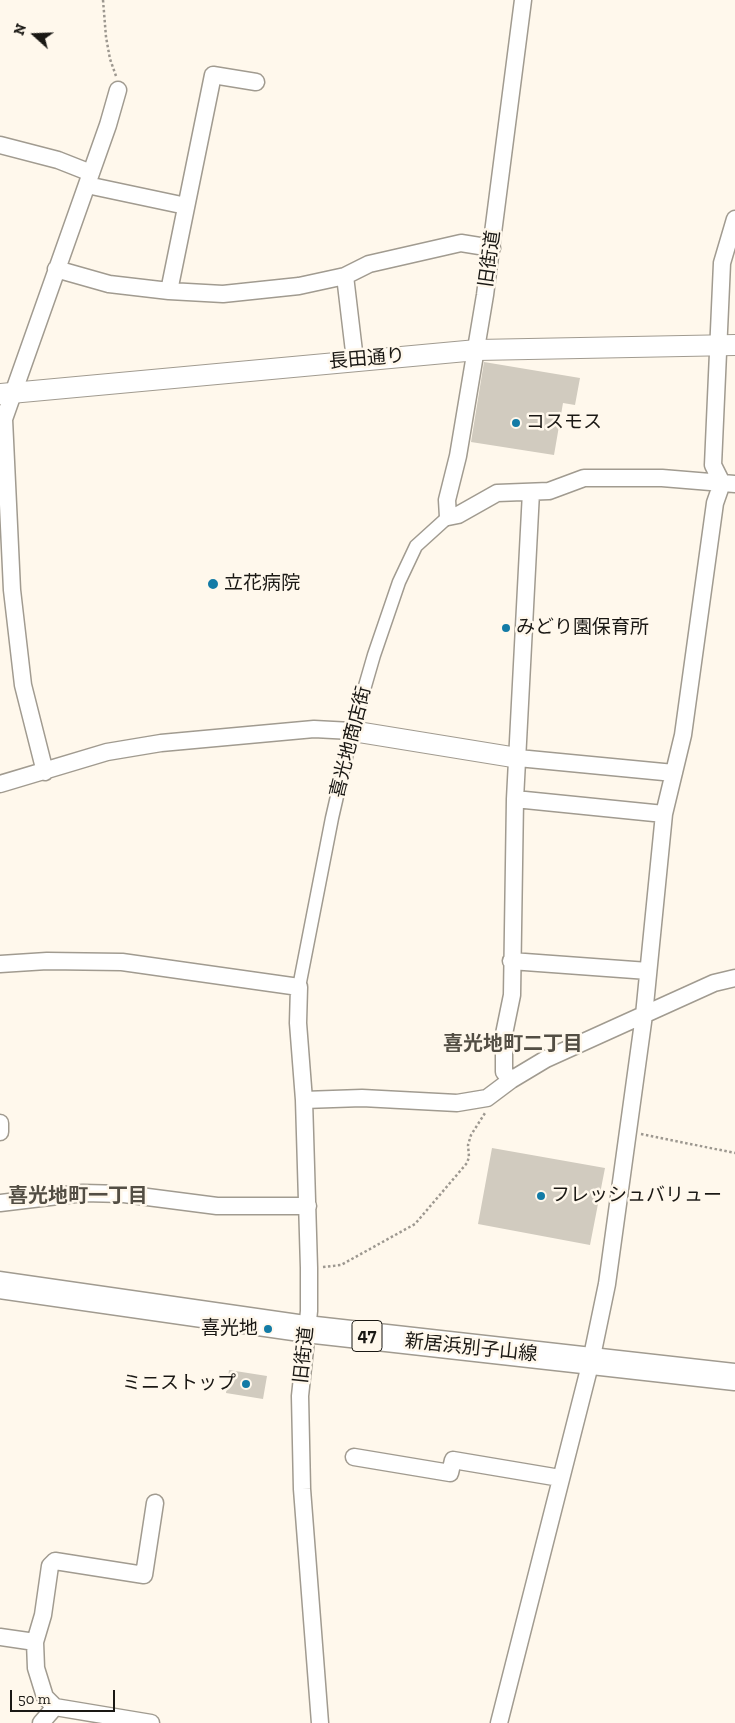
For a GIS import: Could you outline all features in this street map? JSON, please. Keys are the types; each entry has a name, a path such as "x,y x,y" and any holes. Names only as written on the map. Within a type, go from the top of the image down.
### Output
{"main road":[{"name":"新居浜別子山線","path":"0,1285 306,1329 735,1377"}],"street":[{"name":"旧街道","path":"448,517 447,500 477,350 492,248 523,0"},
{"path":"169,292 212,75 256,82"},
{"path":"45,772 22,685 12,590 4,419 6,394 56,269 108,125 118,90"},
{"path":"0,145 58,160 89,179 186,206"},
{"path":"728,484 713,465 727,345 722,263 735,219"},
{"path":"56,269 110,284 169,292 223,294 299,286 345,276 369,264 461,244 492,248"},
{"path":"345,276 356,360"},
{"name":"長田通り","path":"6,394 477,350 727,345"},
{"path":"448,517 458,515 497,494 549,491 584,478 662,478 728,484"},
{"path":"499,1723 590,1361 607,1284 644,1015 664,814 683,734 715,503 728,484"},
{"path":"511,1080 504,1072 504,1034 512,995 515,799 531,492"},
{"name":"喜光地商店街","path":"299,987 321,867 352,731 374,655 416,546 448,517"},
{"path":"0,784 108,752 161,744 314,729 352,731 518,758 674,773"},
{"path":"515,799 664,814"},
{"path":"0,964 47,961 122,962 299,987"},
{"path":"512,961 648,971"},
{"path":"304,1100 362,1098 457,1104 488,1098 511,1080 546,1058 714,983 735,978"},
{"name":"旧街道","path":"299,987 298,1023 304,1100 308,1206 309,1311 300,1396 302,1489 320,1723"},
{"path":"0,1122 0,1132"},
{"path":"0,1203 83,1194 107,1194 217,1206 308,1206"},
{"path":"354,1457 450,1472 453,1460 560,1478"},
{"path":"151,1723 55,1706 45,1697 36,1668 35,1642 43,1615 50,1566 55,1562 144,1576 155,1503"},
{"path":"0,1637 35,1642"},
{"path":"41,1723 55,1706"}],"path":[{"path":"103,0 106,37 118,90"},
{"path":"308,1268 341,1265 415,1224 467,1163 470,1157 468,1145 488,1105 488,1098"},
{"path":"627,1131 735,1153"}],"building":[{"name":"コスモス","path":"484,362 580,378 575,405 563,403 554,455 471,442"},
{"name":"フレッシュバリュー","path":"492,1148 605,1168 590,1245 478,1224"},
{"name":"ミニストップ","path":"229,1370 267,1376 263,1399 226,1393"}],"place":[{"name":"コスモス","path":"516,423"},
{"name":"立花病院","path":"213,584"},
{"name":"みどり園保育所","path":"506,628"},
{"name":"フレッシュバリュー","path":"541,1196"},
{"name":"喜光地","path":"268,1329"},
{"name":"ミニストップ","path":"246,1384"}],"district":[{"name":"喜光地町二丁目","path":"513,1044"},
{"name":"喜光地町一丁目","path":"78,1196"}]}
